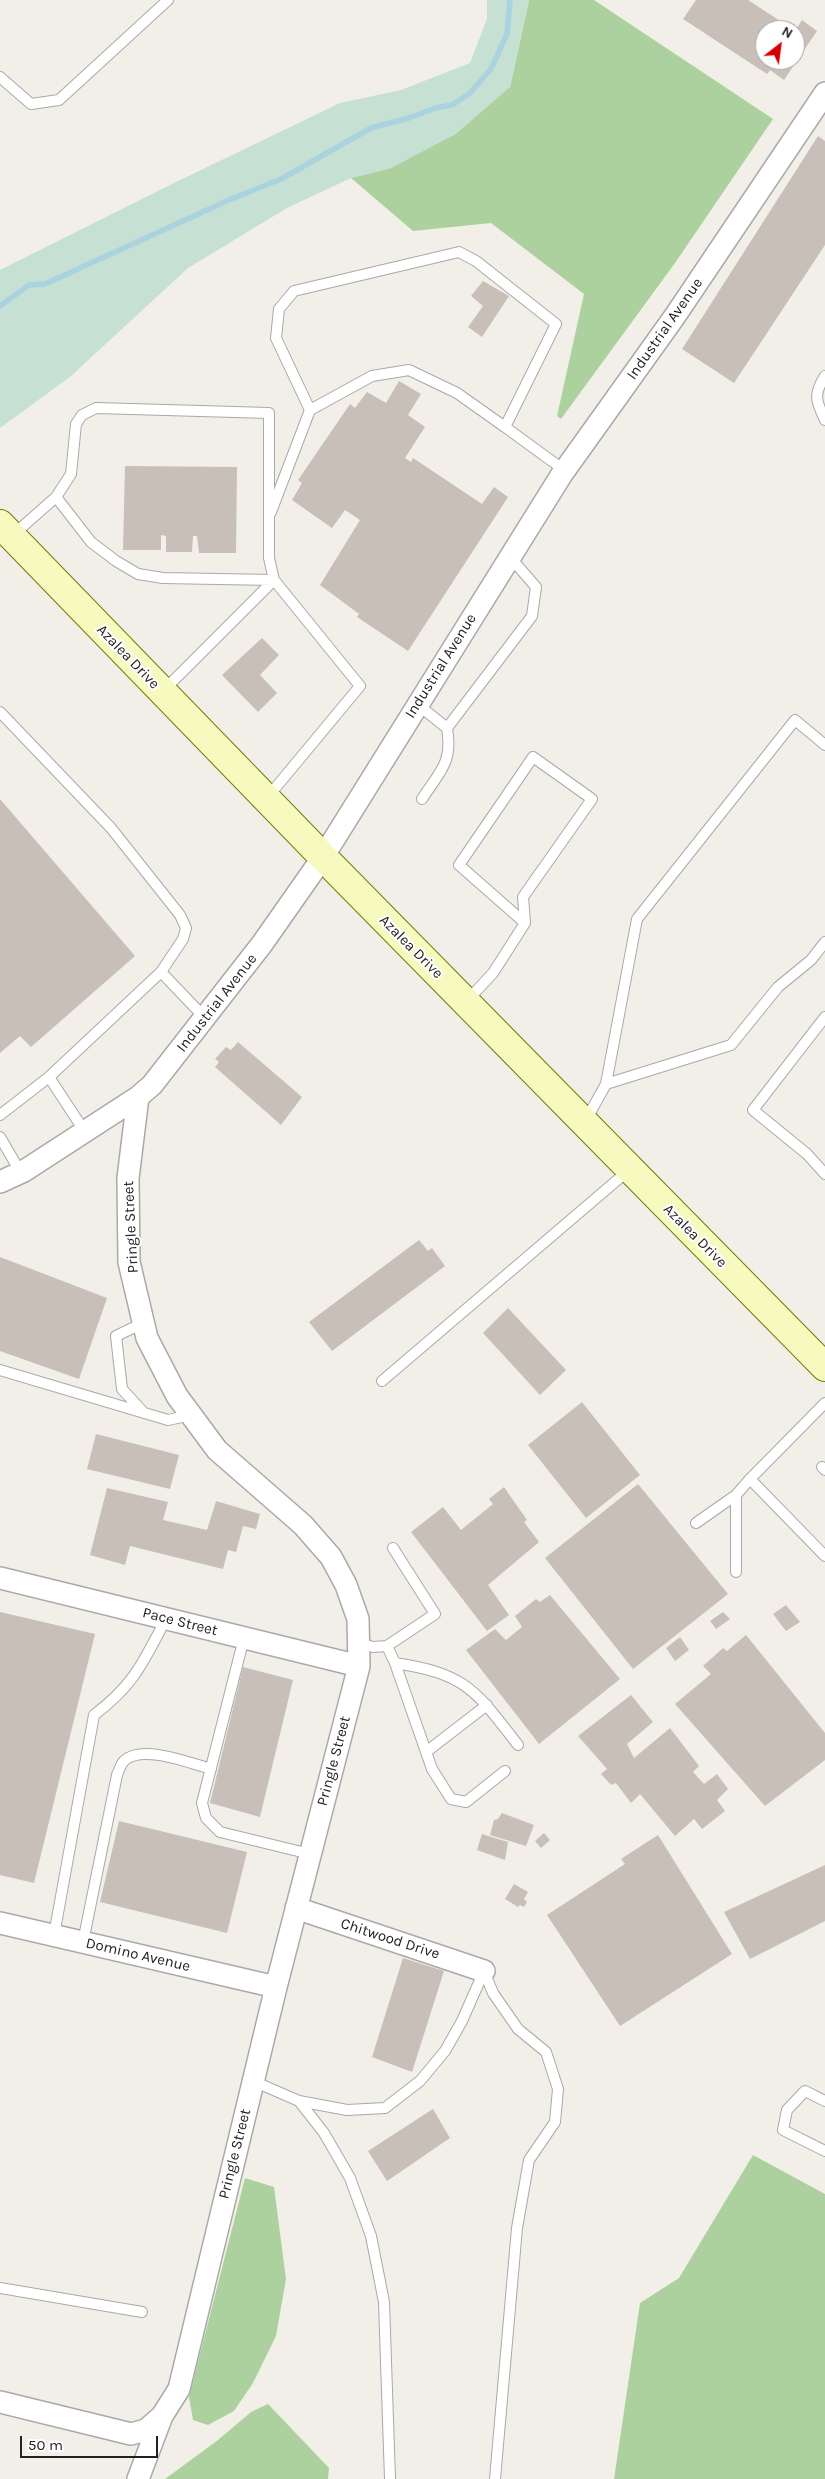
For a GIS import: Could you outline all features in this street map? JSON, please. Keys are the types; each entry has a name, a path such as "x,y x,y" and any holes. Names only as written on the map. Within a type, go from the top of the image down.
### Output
{"street":[{"name":"Industrial Avenue","path":"0,1182 21,1173 138,1098 152,1085 206,1018 262,944 322,857 564,470 686,301 825,93"},
{"name":"Azalea Drive","path":"6,530 322,857 825,1367"},
{"name":"Pringle Street","path":"138,1098 128,1178 129,1253 146,1338 177,1396 217,1450 303,1525 331,1557 346,1585 358,1619 359,1643 359,1666 276,1987 179,2389 162,2416 138,2479"},
{"name":"Pace Street","path":"0,1578 359,1666"},
{"name":"Chitwood Drive","path":"296,1908 484,1971"},
{"name":"Domino Avenue","path":"0,1922 276,1987"},
{"path":"0,2402 131,2434 146,2430 162,2416"}],"lane":[{"path":"0,77 31,104 59,100 168,0"},
{"path":"310,410 276,338 279,309 294,291 458,252 476,260 556,324 506,427"},
{"path":"269,518 310,410 372,376 409,370 457,393 564,470"},
{"path":"825,376 816,391 818,404 825,420"},
{"path":"6,530 56,497 71,474 76,424 82,415 96,408 269,413 269,558 274,580 360,686 266,799"},
{"path":"56,497 91,542 116,562 138,574 163,578 274,580"},
{"path":"422,799 449,758 447,728 532,616 536,587 509,556"},
{"path":"162,692 274,580"},
{"path":"418,704 447,728"},
{"path":"0,712 111,828 180,915 186,928 183,940 161,972 49,1077 0,1115"},
{"path":"584,1123 606,1084 637,919 795,720 825,745"},
{"path":"466,1003 493,973 525,923 523,897 592,799 533,758 459,865 525,923"},
{"path":"606,1084 731,1045 778,987 811,960 825,942"},
{"path":"161,972 206,1018"},
{"path":"825,1017 753,1110 807,1154 825,1174"},
{"path":"49,1077 85,1132"},
{"path":"0,1137 21,1173"},
{"path":"382,1381 630,1169"},
{"path":"143,1323 116,1336 122,1388 145,1414"},
{"path":"0,1370 168,1420 191,1415"},
{"path":"696,1523 736,1495 825,1402"},
{"path":"750,1479 825,1556"},
{"path":"736,1495 736,1572"},
{"path":"359,1643 387,1646 435,1614 393,1548"},
{"path":"54,1935 94,1715 118,1697 135,1677 166,1619"},
{"path":"244,1638 202,1803 206,1818 220,1832 310,1854"},
{"path":"387,1646 395,1663 432,1769 451,1798 466,1802 480,1793 505,1771"},
{"path":"395,1663 457,1679 468,1686 487,1705 518,1745"},
{"path":"426,1752 487,1705"},
{"path":"83,1942 118,1774 123,1762 132,1756 152,1753 211,1768"},
{"path":"253,2081 299,2101 347,2110 385,2108 420,2081 445,2051 462,2021 484,1971"},
{"path":"484,1971 493,1993 518,2028 546,2052 558,2089 555,2122 529,2160 517,2228 495,2479"},
{"path":"825,2101 805,2091 787,2110 783,2130 825,2151"},
{"path":"299,2101 324,2134 350,2178 371,2236 384,2302 390,2479"},
{"path":"0,2288 142,2312"}],"green space":[{"path":"487,0 529,0 510,87 456,134 391,168 351,178 287,208 188,268 71,376 0,428 0,270 340,103 401,90 470,63 487,19"},
{"path":"529,0 594,0 773,119 675,263 561,419 557,416 584,294 491,223 413,231 351,178 391,168 510,87"},
{"path":"753,2155 825,2194 825,2479 614,2479 640,2303 679,2278"},
{"path":"245,2178 274,2187 286,2279 276,2336 253,2383 234,2411 208,2425 193,2420 189,2397"},
{"path":"268,2404 329,2468 328,2479 165,2479 218,2440 251,2412"}],"building":[{"path":"696,0 748,0 779,20 755,20 755,66 683,19"},
{"path":"805,22 817,31 805,49"},
{"path":"761,70 770,70 767,74"},
{"path":"770,70 791,70 784,80"},
{"path":"818,136 825,141 825,245 734,383 682,349"},
{"path":"483,281 509,296 482,337 468,327 483,306 471,296"},
{"path":"399,381 421,394 408,415 425,427 405,458 411,462 413,458 482,504 494,487 508,497 408,651 357,617 359,614 320,585 360,520 345,510 332,528 292,500 302,483 298,480 350,404 355,408 367,392 386,403"},
{"path":"125,466 237,467 236,553 199,553 197,536 193,536 192,552 166,552 166,536 161,535 161,550 123,550"},
{"path":"262,638 279,655 260,675 277,693 258,712 222,675"},
{"path":"0,799 135,956 31,1047 20,1036 0,1053"},
{"path":"238,1042 302,1097 281,1125 215,1067 219,1062 215,1059 226,1047 231,1050"},
{"path":"419,1240 428,1251 432,1248 445,1266 332,1351 309,1322"},
{"path":"0,1257 107,1298 79,1379 0,1351"},
{"path":"508,1308 566,1370 540,1395 483,1333"},
{"path":"582,1402 640,1475 586,1518 528,1445"},
{"path":"96,1434 179,1455 170,1489 87,1469"},
{"path":"638,1484 728,1594 633,1669 545,1558"},
{"path":"504,1487 527,1520 524,1522 539,1542 488,1585 509,1615 487,1631 411,1532 443,1507 461,1530 493,1504 489,1499"},
{"path":"107,1488 168,1502 163,1520 207,1530 216,1501 260,1514 256,1529 243,1526 236,1552 228,1550 223,1569 130,1546 125,1565 90,1555"},
{"path":"550,1595 620,1679 539,1744 466,1650 495,1629 506,1640 522,1627 515,1616 536,1599 540,1602"},
{"path":"786,1605 800,1622 786,1631 773,1614"},
{"path":"0,1612 95,1634 34,1883 0,1875"},
{"path":"723,1612 730,1619 716,1629 710,1621"},
{"path":"746,1635 825,1733 825,1760 765,1806 675,1704 711,1674 703,1666 723,1648 727,1651"},
{"path":"680,1637 689,1650 675,1661 666,1648"},
{"path":"243,1667 293,1680 260,1817 210,1803"},
{"path":"631,1695 653,1722 627,1744 634,1758 670,1728 699,1766 693,1772 704,1784 717,1774 728,1789 717,1800 725,1811 702,1829 694,1819 675,1836 640,1794 631,1803 616,1783 611,1785 601,1774 607,1769 578,1736"},
{"path":"502,1813 534,1825 526,1846 490,1835 494,1820 498,1819"},
{"path":"119,1821 247,1852 227,1933 100,1902"},
{"path":"544,1833 550,1840 541,1848 535,1841"},
{"path":"482,1834 508,1842 505,1860 477,1850"},
{"path":"658,1835 732,1954 620,2026 547,1915 625,1864 621,1859"},
{"path":"825,1865 825,1921 750,1959 724,1912"},
{"path":"514,1884 528,1892 524,1899 527,1902 524,1907 520,1905 518,1907 505,1899"},
{"path":"403,1958 444,1971 412,2072 372,2057"},
{"path":"433,2109 450,2138 387,2181 368,2151"}],"waterway":[{"path":"0,306 29,285 45,284 229,200 281,179 371,128 409,118 435,108 452,105 470,93 491,69 507,34 510,0"}]}
